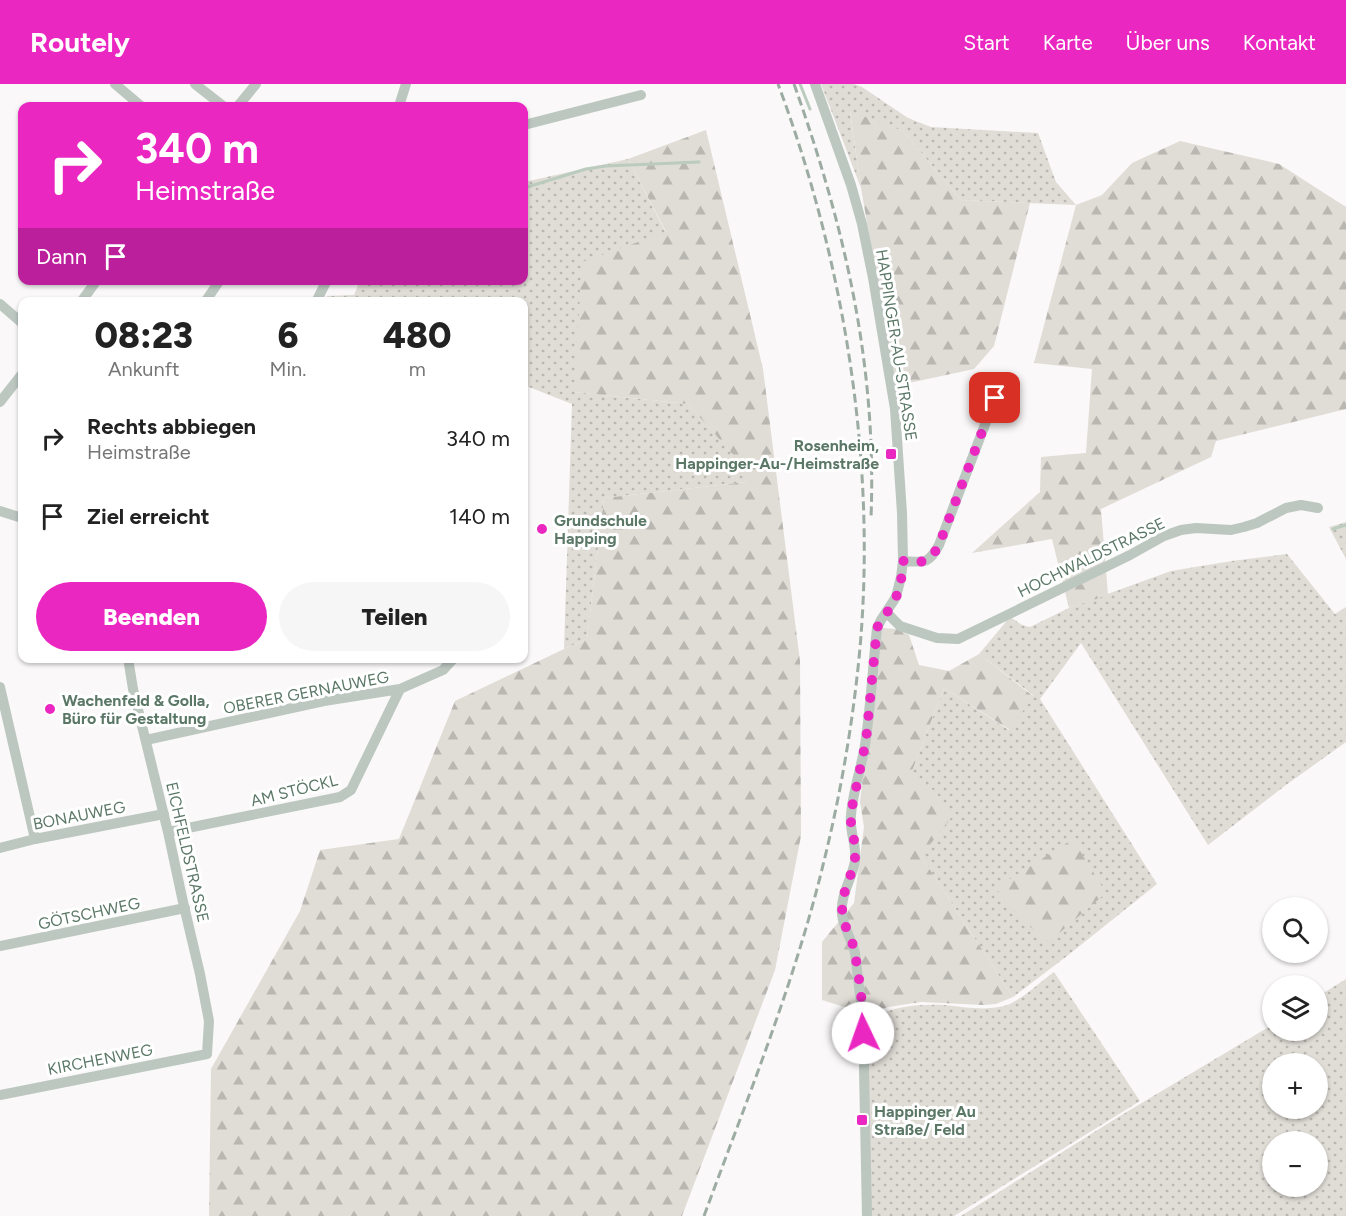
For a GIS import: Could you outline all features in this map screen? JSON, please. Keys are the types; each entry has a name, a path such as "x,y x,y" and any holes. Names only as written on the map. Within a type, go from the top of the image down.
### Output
{"street":[{"path":"115,84 136,102"},
{"path":"195,84 218,102"},
{"path":"241,102 256,84"},
{"path":"400,102 406,84"},
{"name":"HAPPINGER-AU-STRASSE","path":"815,84 851,185 873,278 895,409 902,513 902,577 896,597 877,628 866,741 851,812 855,862 844,894 842,911 855,953 863,1020 867,1216"},
{"path":"528,124 641,95"},
{"path":"0,304 18,320"},
{"path":"0,402 18,379"},
{"path":"903,561 922,562 933,557 1002,380"},
{"name":"HOCHWALDSTRASSE","path":"887,612 900,626 937,638 958,639 1131,555 1164,536 1196,528 1231,530 1244,528 1286,508 1301,505 1318,508"},
{"path":"0,511 18,517"},
{"name":"EICHFELDSTRASSE","path":"129,663 200,974 209,1021 207,1054"},
{"name":"OBERER GERNAUWEG","path":"146,740 324,701 400,689 443,670 449,663"},
{"path":"0,687 35,839"},
{"name":"AM STÖCKL","path":"168,831 340,797 351,790 400,689"},
{"name":"BONAUWEG","path":"0,848 164,814"},
{"name":"GÖTSCHWEG","path":"0,946 185,908"},
{"name":"KIRCHENWEG","path":"0,1095 207,1054"}],"green space":[{"path":"821,84 854,84 862,87 908,118 931,127 1038,133 1056,182 1076,205 961,200 903,131 850,112 861,188"},
{"path":"850,111 903,131 961,200 1030,203 994,346 974,369 895,386"},
{"path":"706,130 763,369 800,661 801,836 775,970 682,1216 209,1216 211,1069 300,911 320,850 399,839 455,701 587,639 604,498 746,482 739,461 688,404 574,392 582,262 666,232 628,159"},
{"path":"1180,141 1279,164 1346,207 1346,409 1216,441 1211,457 1101,509 1108,595 1069,608 1052,539 972,553 1040,492 1041,457 1086,453 1092,369 1034,363 1076,205 1102,195 1132,163"},
{"path":"628,159 666,233 574,392 688,404 740,461 746,482 604,498 587,639 564,649 572,404 528,387 528,297 327,297 354,295 358,285 528,285 528,181"},
{"path":"1346,522 1346,559 1329,527"},
{"path":"1287,554 1335,614 1346,607 1346,742 1208,845 1081,643 1040,699 1157,884 1013,997 921,856 912,771 944,688 1009,730 1033,695 979,654 1010,617 1030,627 1069,608 1171,571"},
{"path":"883,628 896,629 909,635 919,665 949,671 979,654 1033,696 1010,730 944,688 912,771 954,814 921,856 1013,997 996,1004 921,1002 888,1007 867,1014 822,1000 822,942 854,903 864,827 860,802 880,631"},
{"path":"1073,839 1106,893 1051,940 1044,940 1015,912 996,888"},
{"path":"1054,972 1140,1101 954,1216 869,1216 868,1021 894,1009 914,1006 944,1005 982,1008 1004,1006 1024,996"},
{"path":"1346,979 1346,1216 961,1216 1115,1119 1262,1031 1262,1041 1328,1041 1328,990"}],"waterway":[{"path":"800,84 810,109"},
{"path":"528,187 586,169 606,166 699,162"},
{"path":"1333,529 1346,525"}],"railway":[{"path":"704,1216 785,996 824,861 851,723 863,603 864,527 860,452 852,376 823,227 778,84"},
{"path":"794,84 828,191 854,298 869,406 872,461 871,518"}],"place":[{"name":"Rosenheim, Happinger-Au-/Heimstraße","path":"891,454"},
{"name":"Grundschule Happing","path":"542,529"},
{"name":"Wachenfeld & Golla, Büro für Gestaltung","path":"50,709"},
{"name":"Happinger Au Straße/ Feld","path":"862,1120"}],"route":[{"path":"863,1033 861,992 855,953 843,920 842,903 855,862 855,844 850,820 866,741 877,628 896,597 902,577 903,561 922,562 933,557 995,398"}]}
